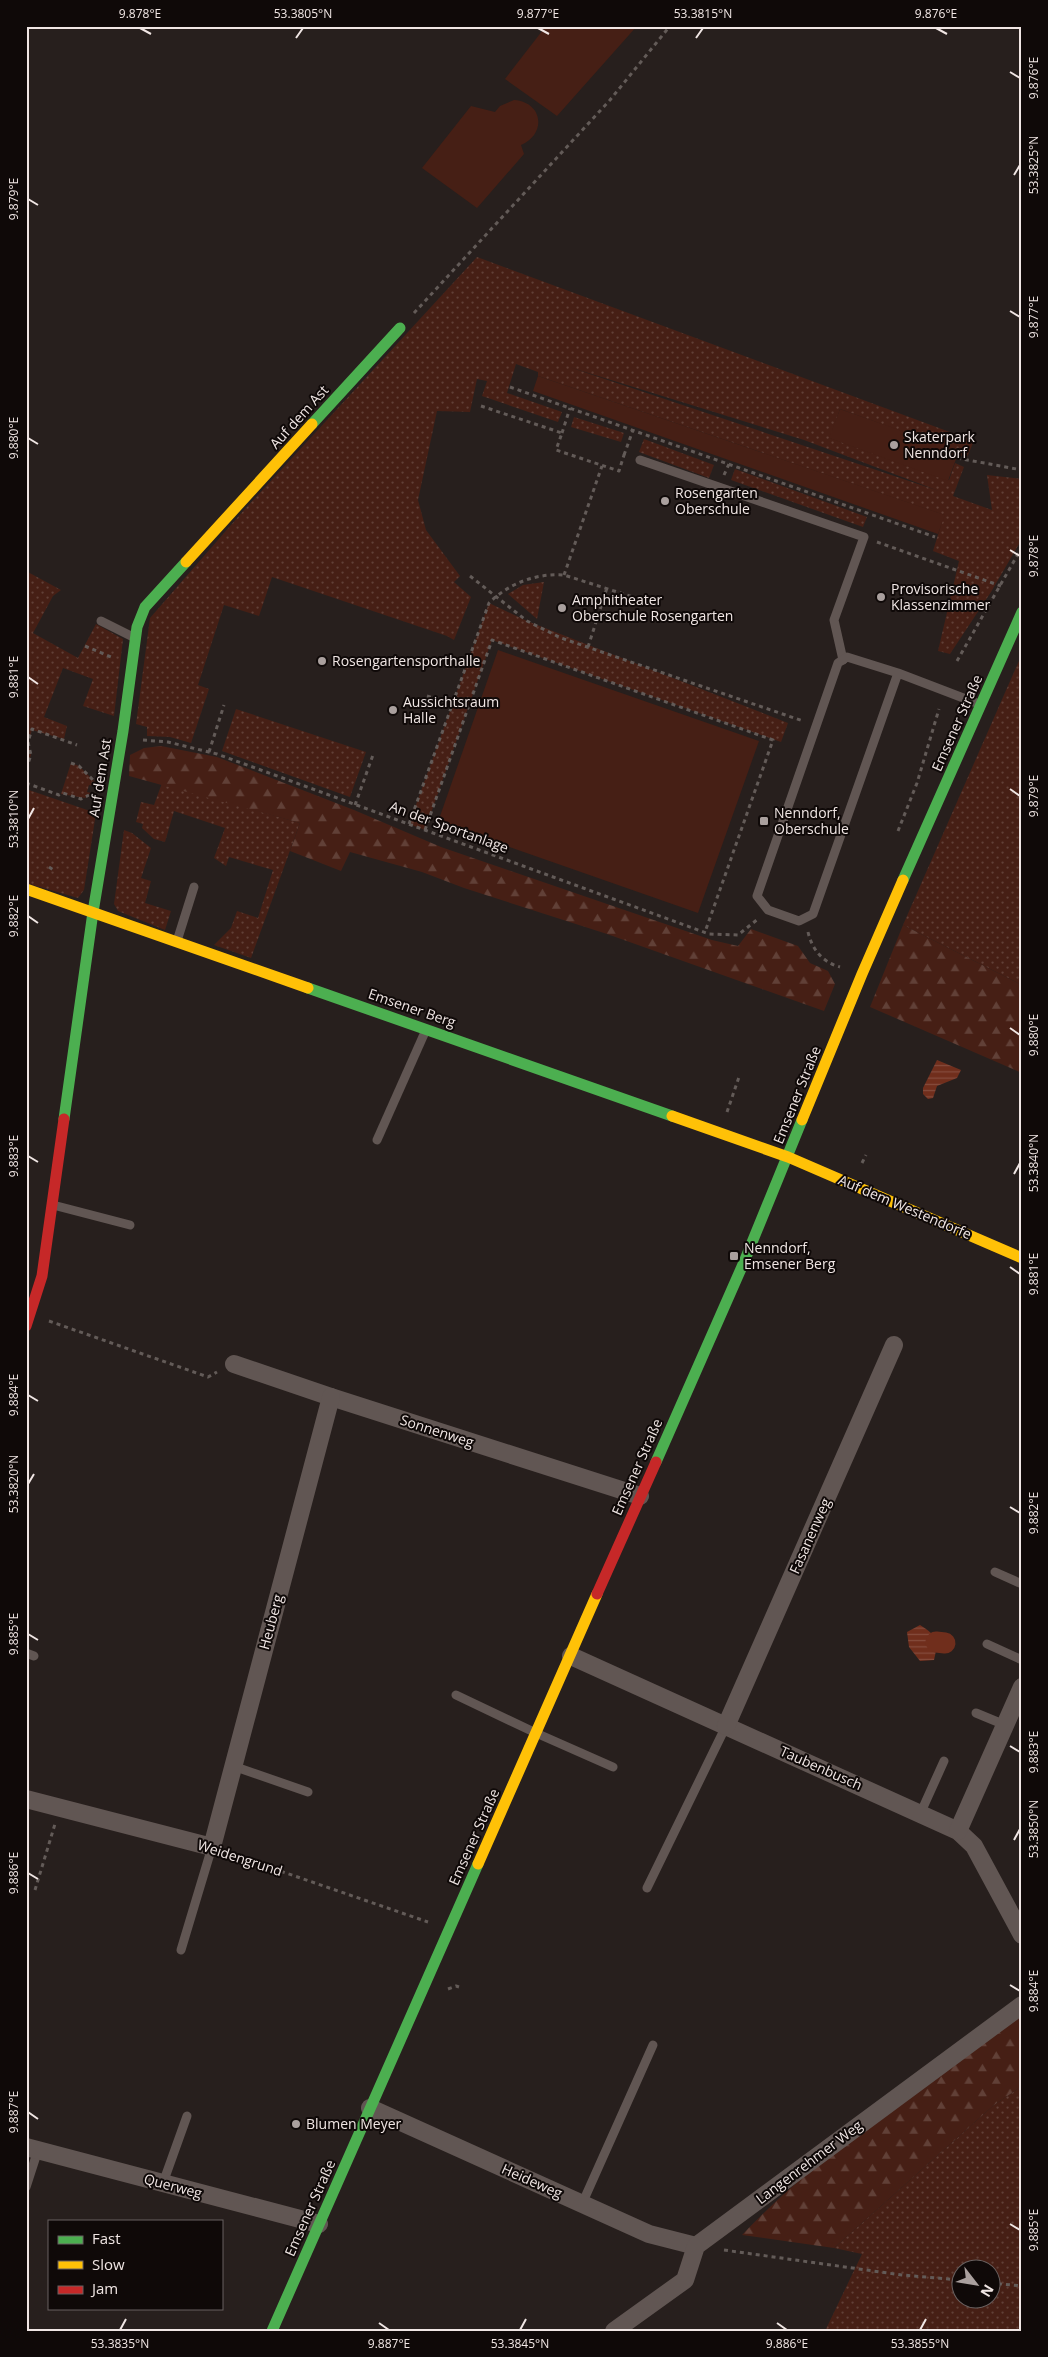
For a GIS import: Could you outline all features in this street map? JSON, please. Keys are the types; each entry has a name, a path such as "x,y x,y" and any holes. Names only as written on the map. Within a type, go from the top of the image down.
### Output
{"street":[{"name":"Auf dem Ast","path":"26,1326 30,1314 34,1274 52,1205 93,912 122,739 137,627 145,607 400,328"},
{"name":"Emsener Straße","path":"272,2331 744,1262 862,974 1022,612"},
{"name":"Emsener Berg","path":"26,889 788,1157"},
{"name":"Auf dem Westendorfe","path":"788,1157 1022,1258"},
{"name":"Fasanenweg","path":"726,1726 894,1345"},
{"name":"Sonnenweg","path":"234,1364 640,1496"},
{"name":"Heuberg","path":"212,1847 331,1397"},
{"name":"Taubenbusch","path":"571,1656 958,1830 974,1846 1022,1935"},
{"path":"958,1830 1022,1687"},
{"name":"Weidengrund","path":"26,1799 212,1847"},
{"name":"Langenrehmer Weg","path":"696,2246 1022,2005"},
{"name":"Heideweg","path":"370,2108 649,2234 696,2246"},
{"name":"Querweg","path":"32,2149 319,2224"},
{"path":"614,2331 685,2280 696,2246"}],"lane":[{"path":"640,460 864,538 834,620 843,660"},
{"path":"101,621 136,638"},
{"path":"898,673 813,914 799,921 768,910 757,896 838,663 847,656 898,673 981,704"},
{"path":"176,941 194,887"},
{"path":"377,1140 426,1029"},
{"path":"52,1205 130,1225"},
{"path":"995,1572 1022,1584"},
{"path":"987,1644 1022,1660"},
{"path":"456,1695 614,1767"},
{"path":"976,1713 1005,1725"},
{"path":"647,1888 726,1726"},
{"path":"921,1812 944,1761"},
{"path":"233,1766 308,1792"},
{"path":"182,1950 212,1847"},
{"path":"582,2204 653,2044"},
{"path":"164,2183 187,2116"},
{"path":"26,2187 32,2149"}],"path":[{"path":"400,328 610,100 670,26"},
{"path":"510,387 935,537"},
{"path":"481,406 562,433"},
{"path":"570,408 556,450 619,471 633,430"},
{"path":"624,455 640,460"},
{"path":"957,458 1022,470"},
{"path":"564,575 602,466"},
{"path":"864,538 1001,586"},
{"path":"957,661 1022,547"},
{"path":"409,824 489,603 496,596 523,580 553,574 564,575 633,597"},
{"path":"470,576 526,621 560,638 816,725"},
{"path":"588,647 607,588"},
{"path":"425,830 492,640 773,740 705,932"},
{"path":"427,696 453,704"},
{"path":"210,752 224,705"},
{"path":"895,839 917,783 939,709"},
{"path":"26,769 31,755 28,742 32,729 77,745"},
{"name":"An der Sportanlage","path":"122,739 168,742 210,752 705,932 738,935 768,910"},
{"path":"356,805 373,755"},
{"path":"71,763 79,766"},
{"path":"26,783 59,795 62,793 81,799 91,793"},
{"path":"49,867 55,871"},
{"path":"799,921 807,928 812,947 831,964 862,974"},
{"path":"726,1114 739,1077"},
{"path":"862,1163 866,1155"},
{"path":"30,1314 208,1377 234,1364"},
{"path":"35,1890 60,1809"},
{"name":"Weidengrund","path":"212,1847 450,1930"},
{"path":"696,2246 902,2275 950,2279"},
{"path":"1000,2284 1022,2286"}],"green space":[{"path":"546,26 637,26 557,116 505,79"},
{"path":"514,100 531,106 536,112 538,126 535,134 521,145 524,154 477,208 422,168 471,106 495,112 500,106"},
{"path":"477,257 974,441 967,457 957,455 959,452 840,409 830,438 949,480 955,463 964,467 953,496 992,510 987,475 1022,479 1022,539 991,592 950,654 938,651 959,561 933,551 944,515 538,376 538,372 516,364 507,393 562,412 558,422 482,396 487,381 477,379 470,412 437,411 418,500 426,530 460,576 454,582 471,597 454,640 272,577 259,616 224,605 198,685 209,689 191,743 170,737 147,736 147,727 136,724 150,618 244,510","holes":["569,367 804,440 939,491"]},
{"path":"538,376 945,515 938,534 533,391"},
{"name":"Skaterpark Nenndorf","path":"840,409 959,451 948,481 829,438"},
{"path":"574,417 624,433 621,442 571,427"},
{"path":"644,439 714,465 709,478 639,452"},
{"path":"735,469 867,517 863,527 731,480"},
{"path":"26,571 61,590 53,596 33,633 78,658 96,624 123,639 114,716 83,706 93,679 63,668 44,717 67,726 64,739 32,730 28,742 31,755 26,769"},
{"path":"544,582 537,619 508,594 523,585"},
{"path":"489,603 527,621 788,723 781,742 492,640 425,830 409,824"},
{"path":"498,650 759,741 698,913 438,822"},
{"path":"1022,654 1022,985 903,925"},
{"path":"236,709 366,752 350,797 222,751"},
{"path":"161,746 217,757 354,810 441,847 712,940 738,946 751,929 798,946 810,963 828,971 835,984 824,1011 607,934 464,888 422,872 350,852 341,871 290,851 300,823 129,776 130,755 144,748"},
{"path":"71,763 79,766 96,783 94,786 89,785 87,792 91,793 85,798 61,794"},
{"path":"162,783 300,823 251,958 214,945 231,928 237,911 258,918 273,870 229,857 226,866 214,858 225,828 174,811 165,842 154,839 142,828 143,824 136,822 141,802 154,805"},
{"path":"26,789 96,813 84,890 78,898 26,883"},
{"path":"124,830 132,833 151,848 141,878 151,881 145,903 171,911 165,930 118,911 114,904"},
{"path":"903,925 1022,985 1022,1073 870,1007"},
{"path":"1022,2013 1022,2086 994,2105 834,2248 742,2235 807,2174 842,2145 913,2091"},
{"path":"1022,2086 1022,2331 825,2331 862,2254 834,2248 994,2105"}],"shaded area":[{"path":"937,1060 961,1070 957,1078 937,1086 933,1098 928,1099 923,1094 923,1088"},
{"path":"920,1625 930,1632 935,1639 934,1660 920,1661 909,1647 907,1632"}],"waterway":[{"path":"936,1642 945,1643"}],"traffic: fast":[{"path":"312,424 400,328"},
{"path":"64,1119 93,912 123,731 137,627 145,607 186,562"},
{"path":"903,880 1022,612"},
{"path":"308,988 672,1116"},
{"path":"656,1462 744,1262 802,1120"},
{"path":"272,2331 478,1864"}],"traffic: slow":[{"path":"186,562 312,424"},
{"path":"802,1120 903,880"},
{"path":"26,889 308,988"},
{"path":"672,1116 788,1157 1022,1258"},
{"path":"478,1864 597,1594"}],"traffic: jam":[{"path":"26,1326 42,1276 64,1119"},
{"path":"597,1594 656,1462"}],"place":[{"name":"Skaterpark Nenndorf","path":"894,445"},
{"name":"Rosengarten Oberschule","path":"665,501"},
{"name":"Provisorische Klassenzimmer","path":"881,597"},
{"name":"Amphitheater Oberschule Rosengarten","path":"562,608"},
{"name":"Rosengartensporthalle","path":"322,661"},
{"name":"Aussichtsraum Halle","path":"393,710"},
{"name":"Nenndorf, Oberschule","path":"764,821"},
{"name":"Nenndorf, Emsener Berg","path":"734,1256"},
{"name":"Blumen Meyer","path":"296,2124"}]}
